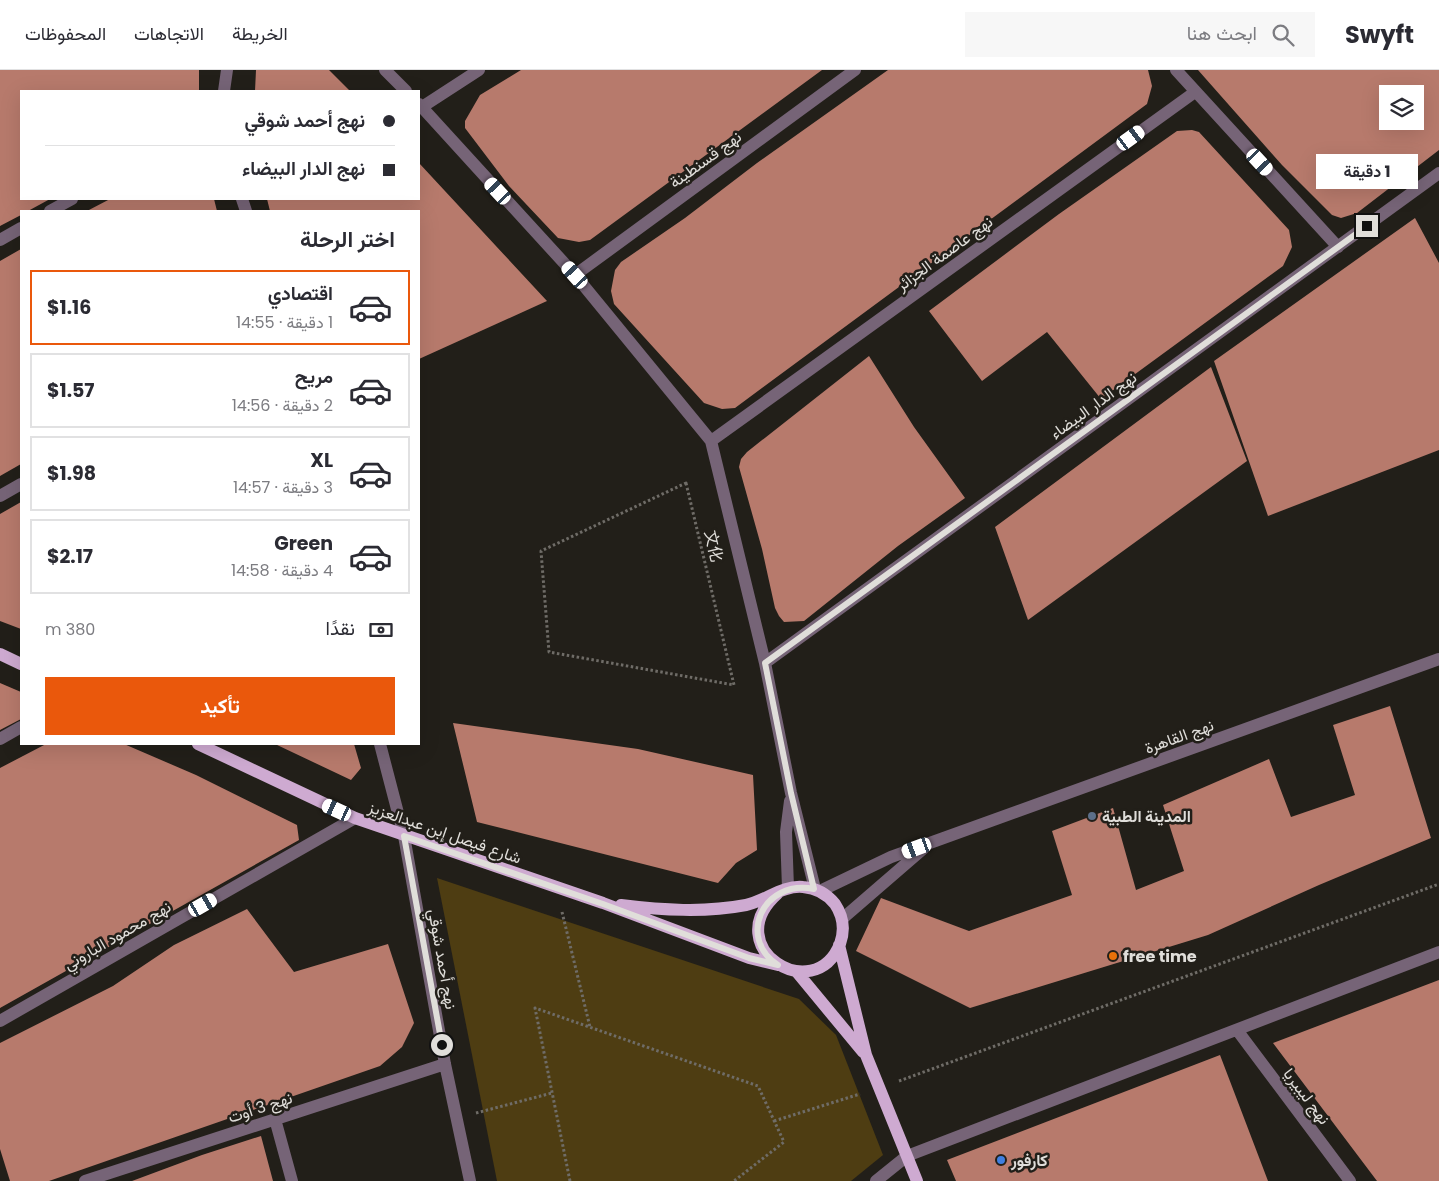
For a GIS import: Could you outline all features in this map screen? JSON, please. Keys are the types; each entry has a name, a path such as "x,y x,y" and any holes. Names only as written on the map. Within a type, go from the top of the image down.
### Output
{"main road":[{"path":"0,654 20,664"},
{"name":"شارع فيصل إبن عبدالعزيز","path":"200,745 354,818 603,904"},
{"path":"801,886 817,890 831,900 842,920 842,937 834,956 825,964 814,969 796,971 749,958 603,904 664,910 712,910 759,902 782,891 801,886"},
{"path":"778,965 770,960 758,934 762,911 782,891"},
{"path":"840,945 866,1055 917,1181"},
{"path":"796,971 866,1055"}],"street":[{"path":"224,90 226,70"},
{"path":"385,70 405,90"},
{"path":"479,70 420,106 575,275 712,441 765,663 791,793 817,890"},
{"name":"نهج قسنطينة","path":"575,275 855,70"},
{"path":"1176,70 1338,247"},
{"name":"نهج عاصمة الجزائر","path":"712,441 1195,92"},
{"name":"نهج الدار البيضاء","path":"765,663 1439,173"},
{"path":"52,210 70,200"},
{"path":"0,240 20,229"},
{"path":"0,496 20,485"},
{"name":"نهج القاهرة","path":"817,890 858,871 929,843 1439,659"},
{"path":"0,739 20,728"},
{"name":"نهج أحمد شوقي","path":"380,745 404,836 446,1064 470,1181"},
{"path":"782,891 791,793"},
{"name":"نهج محمود الباروني","path":"0,1021 354,818"},
{"path":"842,920 929,843"},
{"path":"876,1181 907,1156 1439,952"},
{"name":"نهج ليبيريا","path":"1237,1030 1350,1181"},
{"name":"نهج 3 أوت","path":"85,1181 446,1064"},
{"path":"275,1119 292,1181"}],"path":[{"name":"文化","path":"686,483 734,685 549,652 541,551 686,483"},
{"path":"774,1121 880,1088 1439,884"},
{"path":"556,887 590,1027"},
{"path":"570,1181 535,1008 758,1086 784,1142 734,1181"},
{"path":"457,1119 552,1093"}],"shaded area":[{"path":"437,878 799,999 836,1035 883,1155 851,1181 497,1181"}],"building":[{"path":"0,70 199,70 199,90 20,90 20,200 48,200 30,210 20,210 20,216 0,226"},
{"path":"256,70 329,70 349,90 255,90"},
{"path":"521,70 822,70 590,240 579,242 558,238 509,186 465,128 465,121 480,95"},
{"path":"888,70 1148,70 1152,86 1147,104 735,408 722,409 704,403 614,304 611,291 615,270 621,262 685,218 757,163"},
{"path":"1198,70 1439,70 1439,150 1357,213 1341,218 1332,215 1282,165"},
{"path":"1192,130 1199,132 1289,230 1292,247 1283,266 1101,399 1047,332 982,381 929,311 1059,214 1177,131"},
{"path":"420,164 547,301 420,359 420,210 270,210 267,200 420,200"},
{"path":"108,200 214,200 217,210 89,210"},
{"path":"1415,218 1439,263 1439,450 1268,516 1214,361"},
{"path":"20,250 20,465 0,476 0,261"},
{"path":"869,356 914,427 965,498 898,546 804,621 784,622 775,608 762,549 739,467 741,459 747,452"},
{"path":"1211,367 1247,461 1028,620 995,527"},
{"path":"20,503 20,629 0,621 0,514"},
{"path":"0,683 20,692 20,720 0,730"},
{"path":"1390,706 1431,838 1319,885 1208,935 970,1008 856,951 881,898 969,931 1072,895 1052,831 1113,808 1136,890 1184,871 1163,805 1269,759 1291,817 1355,795 1333,725"},
{"path":"453,723 638,749 753,775 757,850 736,863 718,883 477,822"},
{"path":"44,745 126,745 196,775 297,825 299,840 0,1008 0,768"},
{"path":"277,745 354,745 361,768 351,780"},
{"path":"247,909 294,972 388,944 414,1023 402,1047 380,1066 49,1181 10,1181 0,1149 0,1043 113,986 174,945"},
{"path":"1439,980 1439,1181 1377,1181 1273,1043"},
{"path":"1220,1055 1268,1181 956,1181 947,1160"},
{"path":"261,1136 273,1181 132,1181 202,1155"}],"place":[{"name":"المدينة الطبية","path":"1092,816"},
{"name":"free time","path":"1113,956"},
{"name":"كارفور","path":"1001,1160"}],"route":[{"path":"442,1045 404,836 556,887 749,958 778,965 770,960 758,934 758,922 762,911 768,901 788,888 801,886 814,889 791,793 765,663 1367,226"}]}
